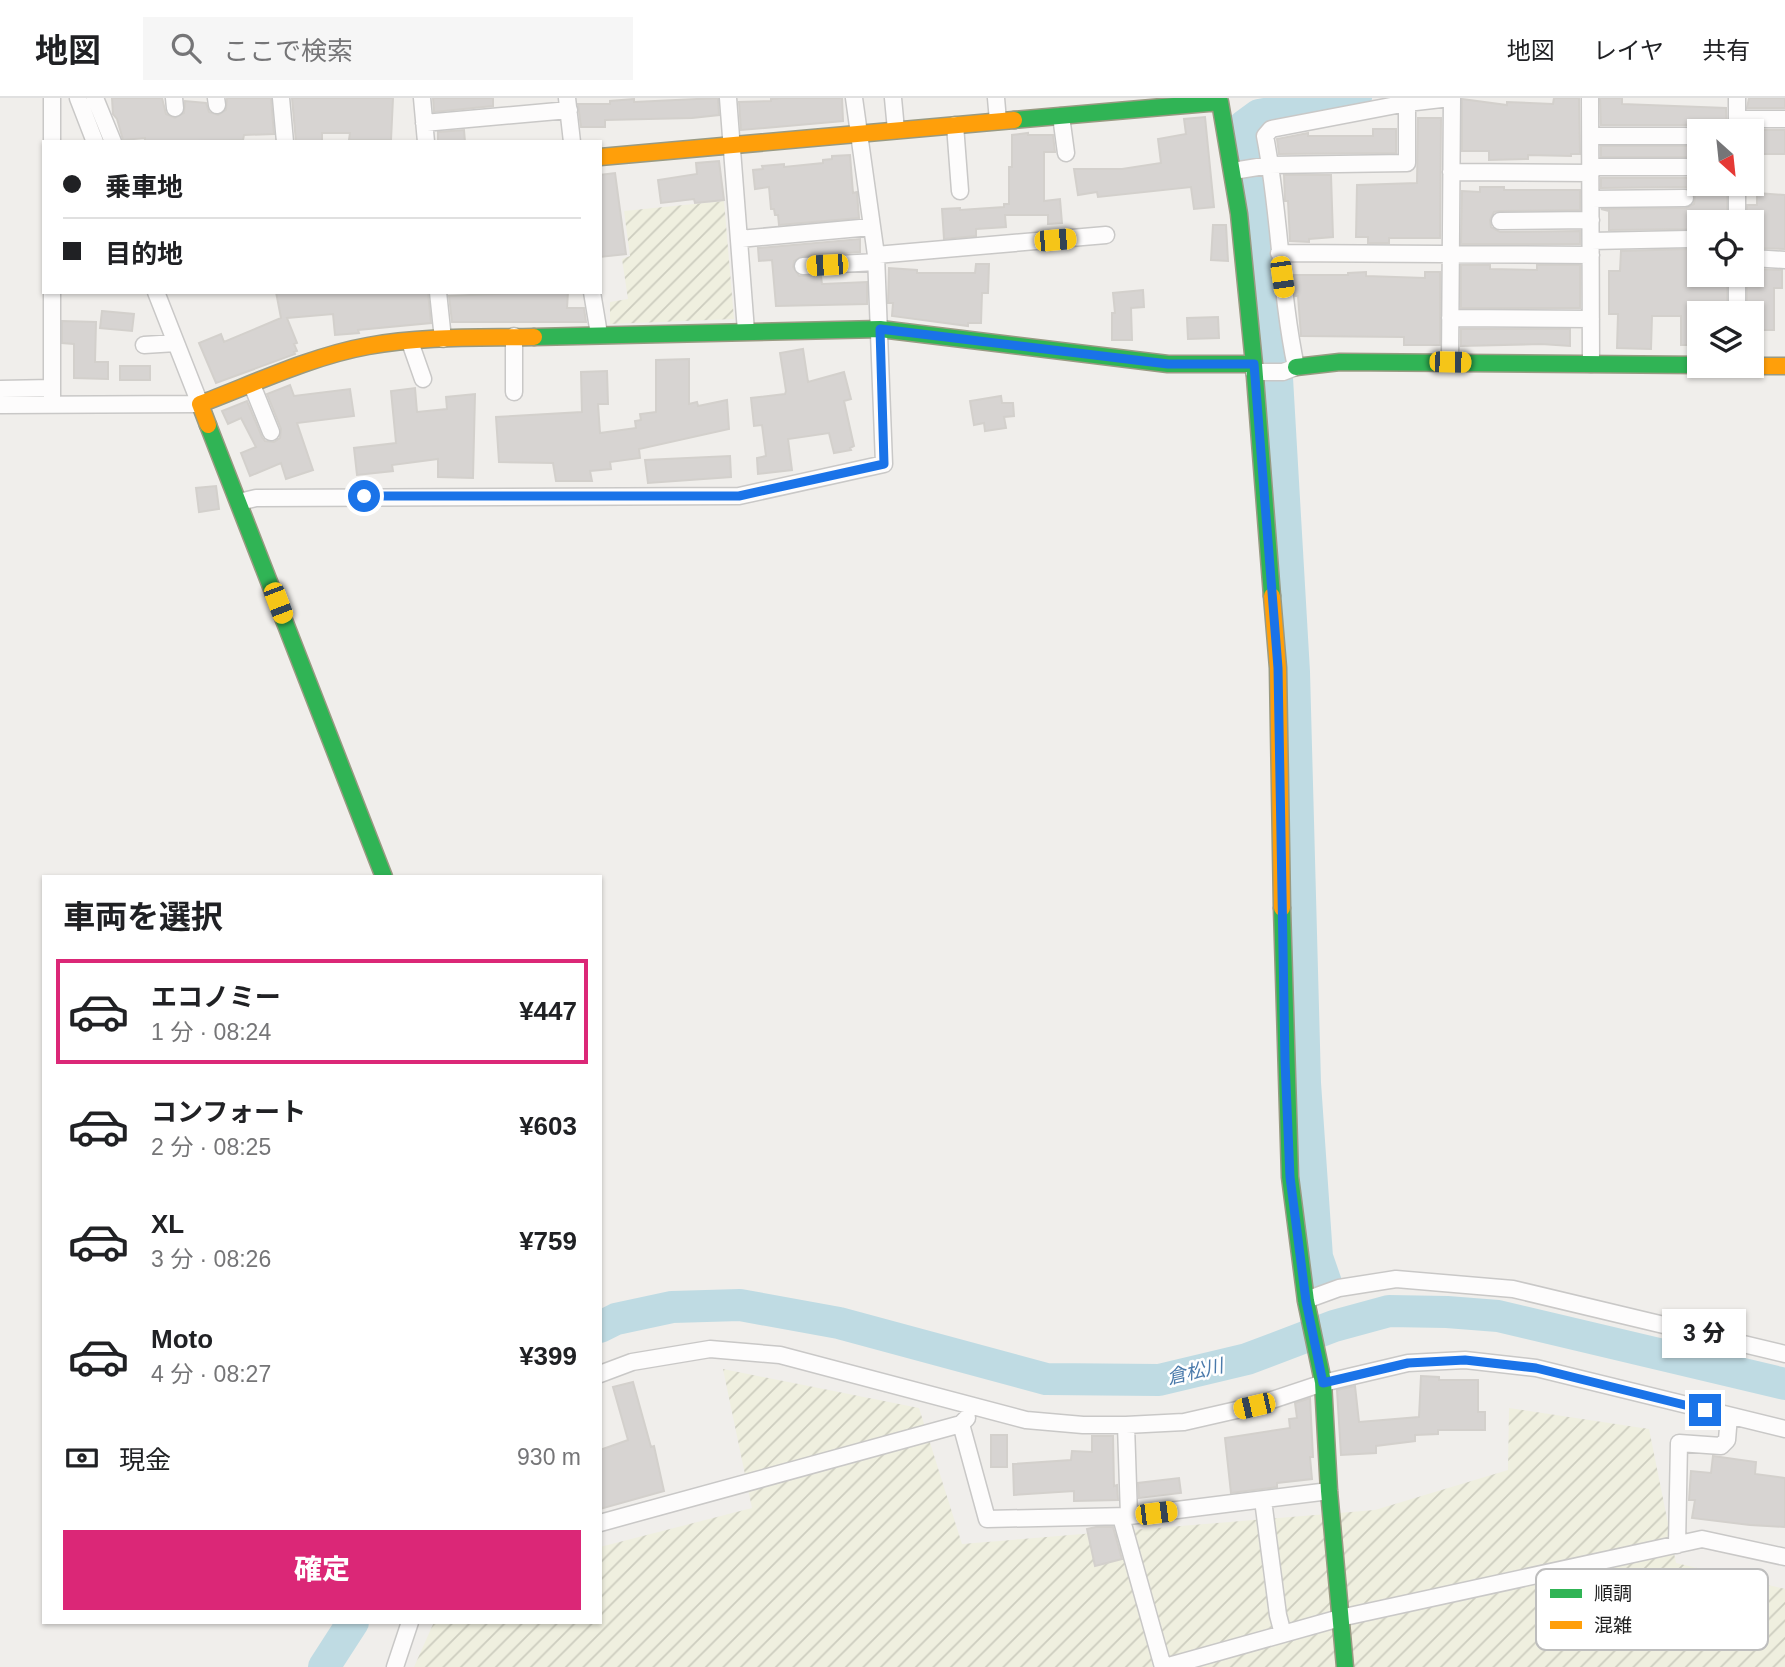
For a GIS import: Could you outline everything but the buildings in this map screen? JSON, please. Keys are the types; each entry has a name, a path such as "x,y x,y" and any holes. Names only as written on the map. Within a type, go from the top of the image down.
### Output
{"street":[{"path":"52,98 52,140"},
{"path":"78,98 94,140"},
{"path":"95,98 112,140"},
{"path":"281,98 285,140"},
{"path":"422,98 426,140"},
{"path":"728,98 746,331"},
{"path":"239,502 269,497 739,496 884,464 876,259 854,98"},
{"path":"893,98 896,130"},
{"path":"996,98 998,121"},
{"path":"1345,1667 1329,1491 1323,1383 1306,1301 1290,1177 1285,1061 1278,668 1258,370 1251,168 1265,136 1271,129 1407,103 1451,98 1450,362"},
{"path":"1590,98 1591,364"},
{"path":"1737,98 1737,119"},
{"path":"602,156 1061,116 1096,106 1220,100 1251,168 1279,253 1289,370"},
{"path":"1251,168 1407,163 1407,103"},
{"path":"424,123 568,104 572,140"},
{"path":"1061,116 1066,153"},
{"path":"1764,122 1785,119"},
{"path":"956,125 960,191"},
{"path":"1591,136 1687,136"},
{"path":"1451,172 1687,167"},
{"path":"1591,199 1685,198"},
{"path":"1500,221 1591,220"},
{"path":"739,239 871,227"},
{"path":"803,267 1106,235"},
{"path":"1279,253 1450,253 1591,248 1687,239"},
{"path":"1764,259 1785,260"},
{"path":"52,294 52,397"},
{"path":"157,294 383,875"},
{"path":"438,294 443,339"},
{"path":"592,294 599,334"},
{"path":"1450,318 1591,319"},
{"path":"0,388 52,397 200,404 329,356 368,346 513,336 880,329 1168,364 1258,370 1289,370 1340,362 1687,365"},
{"path":"513,336 514,392"},
{"path":"410,342 423,379"},
{"path":"144,345 176,343"},
{"path":"1764,366 1785,366"},
{"path":"252,385 271,432"},
{"path":"0,405 52,397"},
{"path":"1306,1301 1339,1287 1396,1279 1513,1289 1785,1354"},
{"path":"602,1373 632,1362 710,1349 780,1355 1026,1420 1083,1425 1126,1425 1184,1422 1254,1406 1323,1383 1408,1363 1465,1360 1536,1368 1785,1429"},
{"path":"602,1522 961,1424 978,1407"},
{"path":"1677,1545 1679,1443 1721,1446 1727,1440 1729,1416"},
{"path":"961,1424 987,1519 1125,1516 1329,1491"},
{"path":"1126,1425 1125,1516 1164,1667 1340,1618 1536,1576"},
{"path":"1263,1500 1278,1615 1283,1634"},
{"path":"1566,1569 1702,1539 1785,1557"},
{"path":"395,1667 409,1624"}],"green space":[{"path":"724,201 734,319 610,324 610,302 628,299 622,259 630,256 624,211"},
{"path":"723,1369 919,1408 962,1544 1375,1510 1508,1470 1509,1408 1649,1429 1676,1563 1701,1569 1536,1569 1536,1650 1768,1650 1768,1585 1785,1589 1785,1667 414,1667 433,1624 602,1624 602,1546 752,1508"}],"waterway":[{"path":"1326,1283 1317,1257 1305,1083 1294,672 1276,361 1244,126 1259,115 1356,98"},
{"name":"倉松川","path":"602,1326 616,1319 672,1307 740,1305 839,1323 1046,1379 1159,1380 1247,1359 1334,1326 1389,1311 1447,1312 1498,1316 1785,1384"},
{"name":"倉松川","path":"324,1667 352,1624"}],"traffic: fast":[{"path":"1014,120 1220,102 1239,214 1272,596"},
{"path":"534,337 880,329 1168,364 1254,364"},
{"path":"1296,367 1340,362 1687,365"},
{"path":"208,425 383,875"},
{"path":"1282,908 1290,1177 1306,1301 1323,1382 1329,1491 1345,1667"}],"traffic: slow":[{"path":"602,157 1014,120"},
{"path":"208,425 200,404 304,363 347,351 409,341 534,337"},
{"path":"1764,366 1785,366"},
{"path":"1272,596 1278,668 1282,908"}],"route":[{"path":"364,496 739,496 884,464 880,329 1168,364 1254,364 1278,668 1285,1061 1290,1177 1294,1227 1323,1383 1408,1363 1465,1360 1536,1368 1705,1410"}]}
